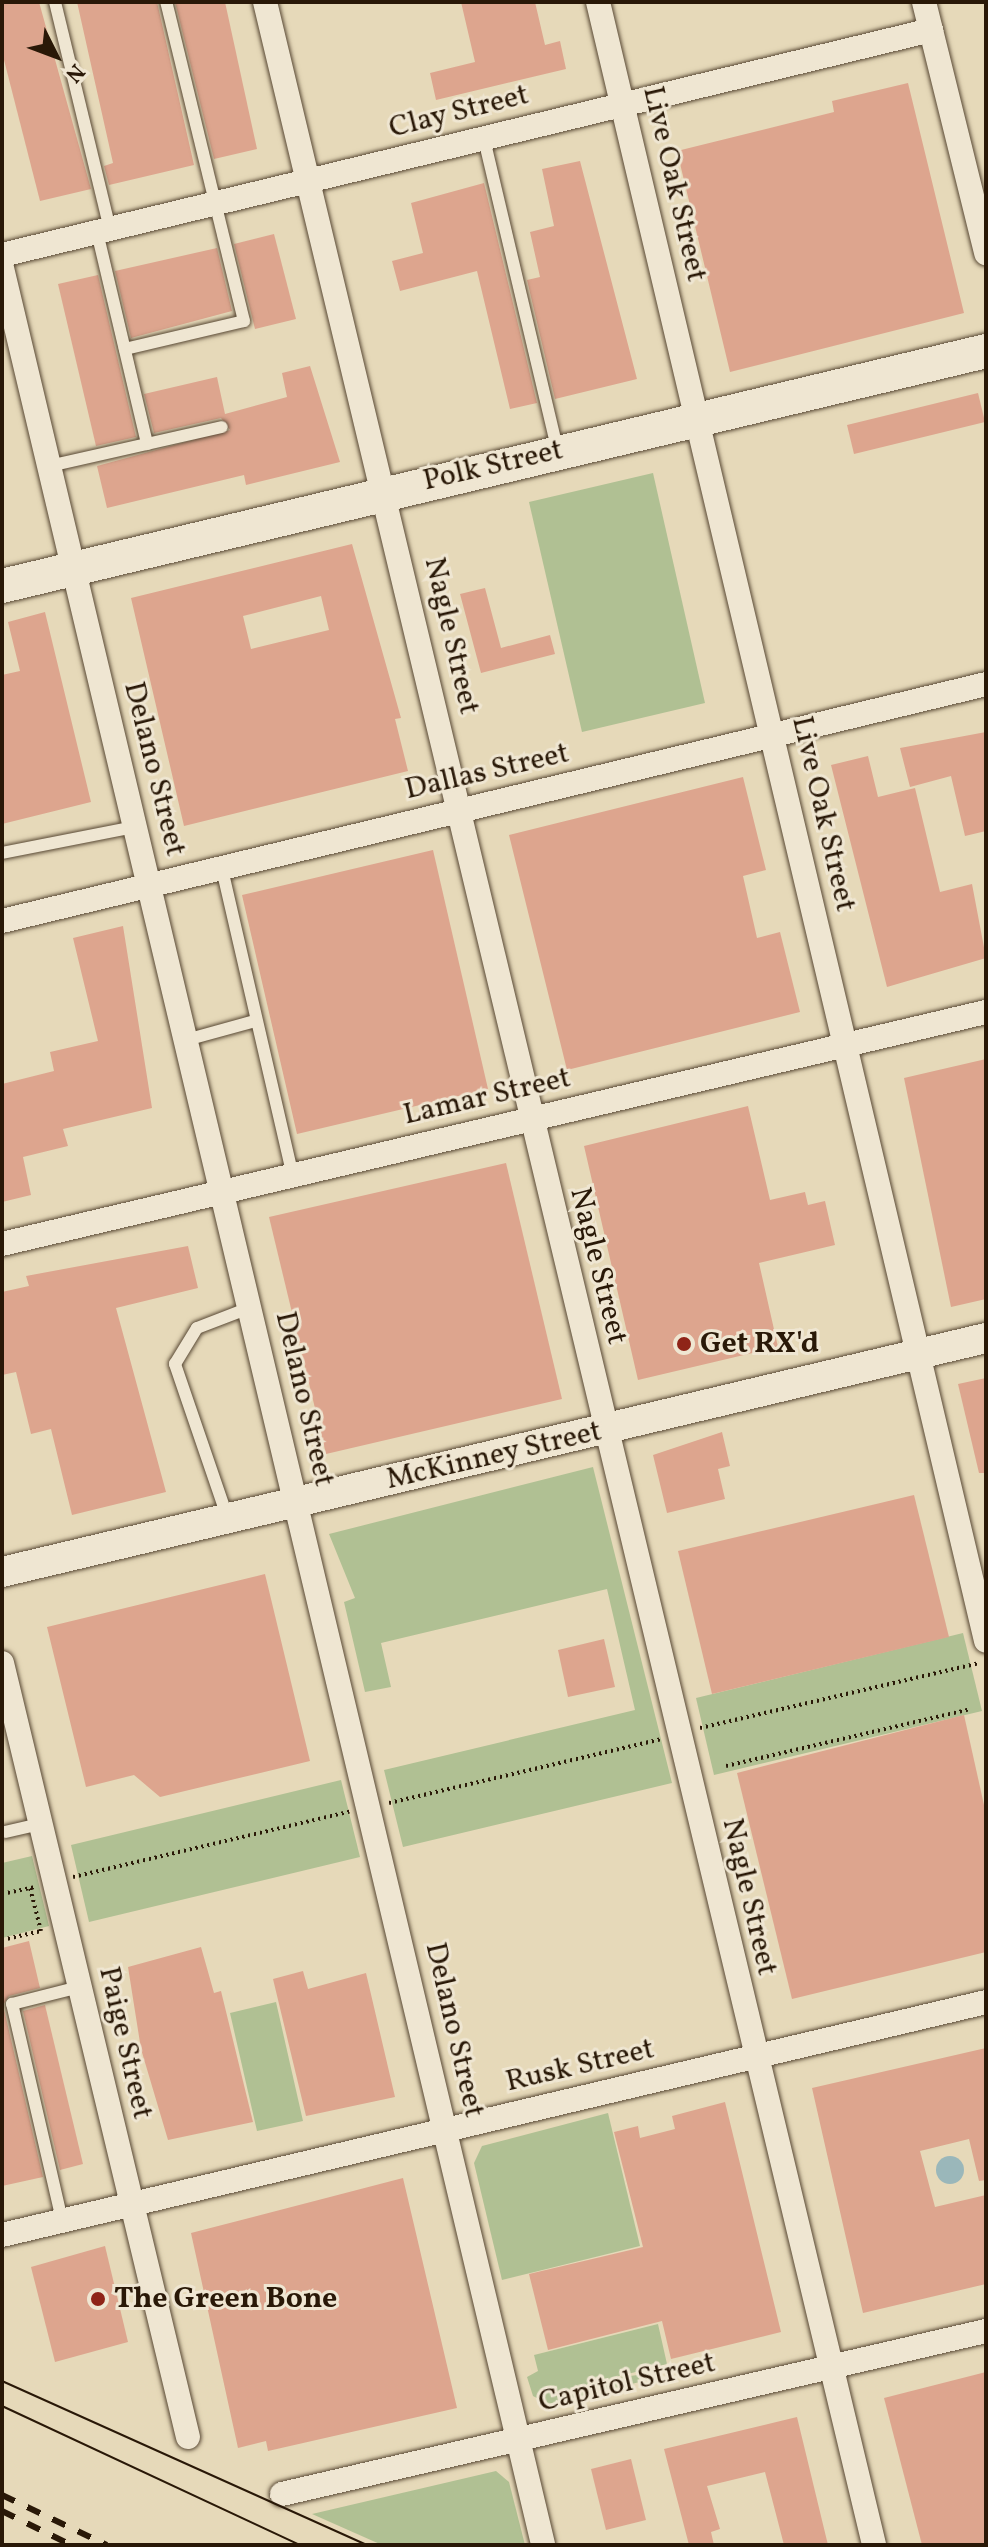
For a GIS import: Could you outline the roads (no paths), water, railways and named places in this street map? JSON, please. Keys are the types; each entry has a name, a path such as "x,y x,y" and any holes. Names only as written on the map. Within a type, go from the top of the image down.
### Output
{"main road":[{"name":"Polk Street","path":"2,586 384,492 986,351"}],"street":[{"name":"Nagle Street","path":"265,2 384,492 529,1120 752,2057 833,2369 874,2545"},
{"name":"Live Oak Street","path":"598,2 986,1641"},
{"path":"924,2 986,253"},
{"name":"Clay Street","path":"2,255 931,30"},
{"name":"Delano Street","path":"2,268 543,2545"},
{"name":"Dallas Street","path":"2,921 986,684"},
{"name":"Lamar Street","path":"2,1244 986,1012"},
{"name":"McKinney Street","path":"2,1572 986,1338"},
{"name":"Paige Street","path":"2,1663 188,2437"},
{"name":"Rusk Street","path":"2,2235 986,2002"},
{"name":"Capitol Street","path":"282,2494 833,2369 986,2331"}],"lane":[{"path":"55,2 147,444"},
{"path":"125,349 244,321 166,2"},
{"path":"484,139 558,451"},
{"path":"49,466 222,427"},
{"path":"2,853 135,827"},
{"path":"222,869 293,1176"},
{"path":"186,1040 255,1021"},
{"path":"228,1519 175,1364 197,1328 249,1308"},
{"path":"5,1832 40,1824"},
{"path":"62,2220 7,2005 79,1987"}],"water":[{"path":"950,2156 960,2160 964,2170 960,2180 950,2184 940,2180 936,2170 940,2160"}],"tram line":[{"path":"2,2381 367,2545"},
{"path":"2,2406 300,2545"}],"railway":[{"path":"2,2495 107,2545"},
{"path":"2,2511 71,2545"}],"place":[{"name":"Get RX'd","path":"684,1344"},
{"name":"The Green Bone","path":"98,2299"}]}
